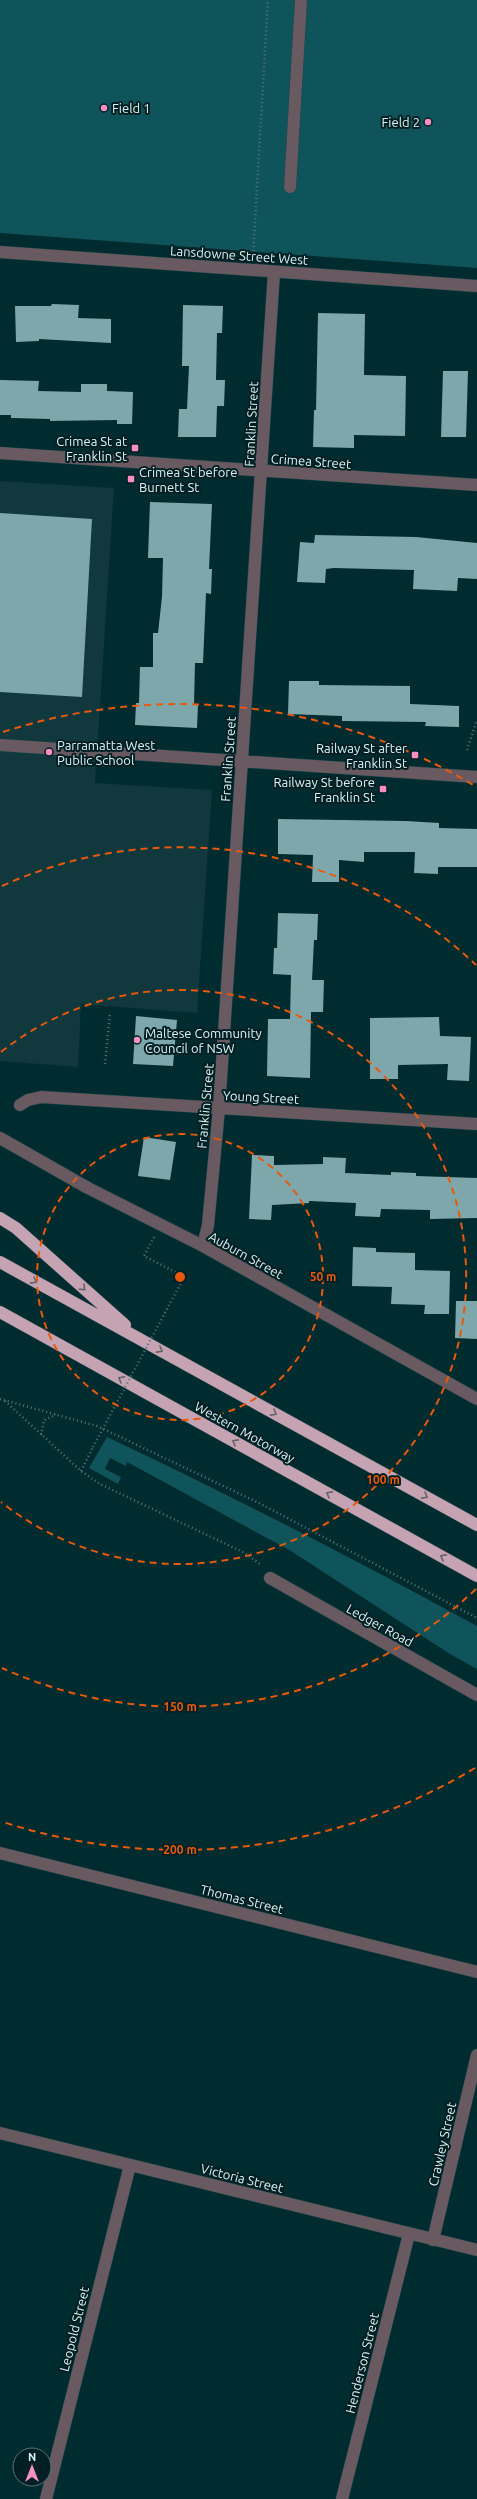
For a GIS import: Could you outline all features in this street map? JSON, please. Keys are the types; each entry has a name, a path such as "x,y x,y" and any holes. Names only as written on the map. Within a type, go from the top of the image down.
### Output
{"highway":[{"path":"0,1218 16,1228 141,1339"},
{"path":"0,1262 477,1525"},
{"name":"Western Motorway","path":"0,1312 477,1576"}],"street":[{"path":"290,187 301,0"},
{"name":"Lansdowne Street West","path":"0,252 477,286"},
{"name":"Franklin Street","path":"202,1246 208,1225 220,1108 274,272"},
{"name":"Crimea Street","path":"0,453 262,472 477,485"},
{"path":"0,745 242,760 477,777"},
{"name":"Young Street","path":"20,1105 28,1100 42,1097 477,1124"},
{"name":"Auburn Street","path":"0,1138 88,1188 202,1246 477,1399"},
{"name":"Ledger Road","path":"270,1578 477,1695"},
{"name":"Thomas Street","path":"0,1853 477,1972"},
{"name":"Crawley Street","path":"433,2240 477,2055"},
{"name":"Victoria Street","path":"0,2133 477,2250"},
{"name":"Leopold Street","path":"46,2499 130,2165"},
{"name":"Henderson Street","path":"342,2499 409,2234"}],"path":[{"path":"253,255 268,0"},
{"path":"467,750 477,720"},
{"path":"105,1064 110,1014"},
{"path":"81,1471 185,1277 144,1256 155,1236"},
{"path":"0,1399 59,1414 97,1426 257,1502 477,1618"},
{"path":"5,1401 81,1471 100,1484 246,1553 261,1565 270,1578"},
{"path":"41,1435 44,1420 52,1415 59,1414"}],"shaded area":[{"path":"0,0 477,0 477,268 0,233"},
{"name":"Parramatta West Public School","path":"0,481 114,488 95,783 212,790 197,1013 81,1004 78,1067 0,1061"},
{"path":"107,1437 293,1528 477,1626 477,1669 450,1654 291,1551 127,1462 126,1466 110,1458 105,1469 121,1477 118,1484 89,1468"}],"building":[{"path":"52,304 79,305 78,318 111,319 111,343 39,339 39,341 16,342 15,306 51,306"},
{"path":"183,305 223,306 222,333 217,333 216,380 225,380 224,406 217,406 216,437 178,437 179,409 187,409 189,366 182,366"},
{"path":"318,313 365,314 364,375 406,376 405,436 354,435 354,448 313,447 314,410 316,410"},
{"path":"443,371 468,371 466,437 441,437"},
{"path":"0,380 39,381 38,391 81,392 81,384 107,384 107,391 133,392 132,424 117,424 117,420 50,421 50,419 11,418 11,415 0,415"},
{"path":"150,502 212,504 209,569 212,569 211,594 206,593 203,663 195,663 194,705 198,705 197,728 135,725 136,703 139,703 140,667 153,667 153,633 158,633 162,597 163,558 148,558"},
{"path":"0,513 92,519 82,697 0,692"},
{"path":"315,535 416,537 477,543 477,579 458,578 457,591 413,589 414,570 334,568 326,569 325,583 297,582 300,542 314,543"},
{"path":"289,681 319,681 319,685 410,686 410,704 459,706 459,727 425,726 426,722 342,721 342,716 288,714"},
{"path":"278,819 406,821 439,823 439,828 477,829 477,867 438,867 438,874 414,873 415,852 364,852 364,862 339,860 339,882 312,882 313,855 278,854"},
{"path":"278,913 318,914 317,940 314,940 312,980 324,980 323,1012 311,1012 310,1078 267,1076 268,1019 290,1019 291,975 273,974 274,948 277,948"},
{"path":"136,1016 177,1020 173,1066 133,1064"},
{"path":"439,1017 440,1036 471,1037 469,1081 447,1080 448,1064 398,1065 398,1079 370,1079 370,1018"},
{"path":"144,1137 176,1142 170,1180 138,1176"},
{"path":"252,1155 274,1156 274,1165 323,1164 323,1157 346,1158 345,1173 391,1175 391,1172 416,1173 416,1176 477,1178 477,1218 430,1219 430,1210 381,1209 380,1217 355,1216 356,1203 309,1201 309,1203 272,1205 271,1220 249,1219"},
{"path":"353,1247 376,1248 376,1252 415,1253 415,1270 450,1271 449,1314 424,1314 425,1305 391,1304 392,1287 352,1286"},
{"path":"456,1301 477,1301 477,1339 455,1338"}],"place":[{"name":"Field 1","path":"104,108"},
{"name":"Field 2","path":"428,122"},
{"name":"Crimea St at Franklin St","path":"135,448"},
{"name":"Crimea St before Burnett St","path":"131,479"},
{"name":"Parramatta West Public School","path":"49,752"},
{"name":"Railway St after Franklin St","path":"415,755"},
{"name":"Railway St before Franklin St","path":"383,789"},
{"name":"Maltese Community Council of NSW","path":"137,1040"}]}
